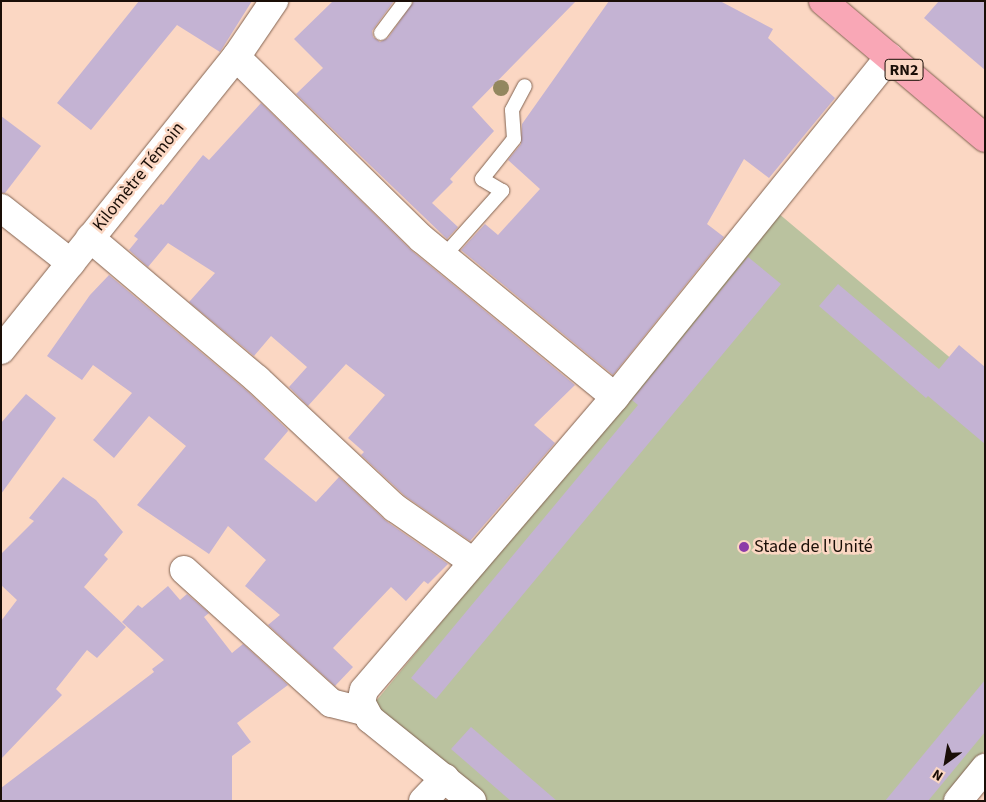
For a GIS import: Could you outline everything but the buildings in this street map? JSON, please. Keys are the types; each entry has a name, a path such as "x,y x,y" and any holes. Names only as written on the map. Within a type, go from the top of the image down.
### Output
{"highway":[{"name":"RN2","path":"823,1 985,138"}],"street":[{"name":"Kilomètre Témoin","path":"1,350 236,57 274,1"},
{"path":"236,57 383,203 443,257 615,397"},
{"path":"472,801 370,719 364,711 361,702 364,690 615,397 889,57"},
{"path":"1,208 71,263"},
{"path":"90,238 257,379 395,508 473,562"},
{"path":"184,570 331,703 364,711"},
{"path":"958,801 985,768"},
{"path":"423,801 444,778"}],"lane":[{"path":"381,33 405,1"},
{"path":"443,257 502,191 482,179 514,139 512,110 525,86"}],"green space":[{"name":"Stade de l'Unité","path":"778,213 985,387 985,750 943,801 488,801 372,706"}],"place":[{"name":"Stade de l'Unité","path":"744,547"}]}
